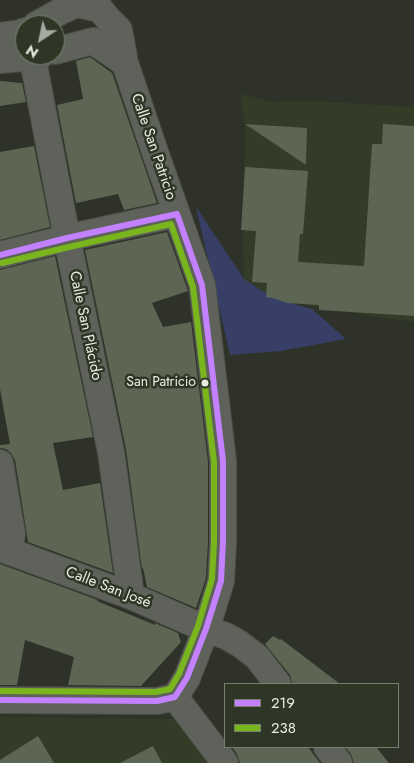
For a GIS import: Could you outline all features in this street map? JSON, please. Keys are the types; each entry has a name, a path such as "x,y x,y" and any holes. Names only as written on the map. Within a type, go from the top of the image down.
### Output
{"street":[{"path":"57,15 61,11 94,6 103,32 93,41"},
{"name":"Calle San Patricio","path":"94,6 120,30 125,63 202,285 223,461 223,542 220,581 206,630 187,678 175,697"},
{"path":"65,42 93,41 125,63"},
{"path":"0,60 15,52"},
{"name":"Calle San Plácido","path":"34,65 111,452 131,596"},
{"path":"0,255 176,214"},
{"path":"0,463 12,534 3,550"},
{"name":"Calle San José","path":"3,550 131,596 206,630 226,636 257,657 277,683"},
{"path":"0,700 157,701 175,697 225,763"},
{"path":"327,748 339,763"}],"shaded area":[{"path":"242,94 273,102 314,101 414,107 414,322 287,303 273,298 244,279 245,124 241,104"},
{"path":"196,207 244,279 273,298 312,309 346,339 281,351 230,355"},
{"path":"0,717 178,719 213,763 0,763"}],"building":[{"path":"90,57 112,73 157,203 124,210 118,194 76,203 57,105 83,99 76,61"},
{"path":"0,81 22,83 26,102 0,106"},
{"path":"245,124 307,128 306,165"},
{"path":"383,124 414,126 414,316 319,310 319,305 287,303 266,297 267,283 252,282 256,231 241,230 245,167 308,171 303,234 300,234 298,262 364,266 372,144 382,144"},
{"path":"34,146 50,227 0,240 0,152"},
{"path":"167,232 188,291 152,303 163,327 191,322 208,462 206,578 196,608 147,587 142,569 126,449 85,250"},
{"path":"55,256 93,437 53,443 63,490 100,483 113,573 28,542 15,460 6,449 0,448 0,445 10,444 0,389 0,270"},
{"path":"0,564 98,600 155,625 155,623 178,633 181,642 141,686 68,685 74,657 25,640 17,685 0,685"},
{"path":"273,636 281,639 339,683 293,683 290,675 265,644"},
{"path":"38,736 54,763 0,763 0,760"},
{"path":"153,746 162,763 120,763"},
{"path":"233,748 309,748 320,763 240,763"},
{"path":"346,748 377,748 389,763 354,763 351,754"}],"transit line":[{"name":"219","path":"0,255 177,214 202,285 223,461 221,581 206,629 187,678 175,697 157,701 0,700"},
{"name":"238","path":"0,691 156,692 170,689 179,674 198,626 212,579 214,542 214,462 193,287 171,224 2,263"}],"place":[{"name":"San Patricio","path":"205,383"}]}
